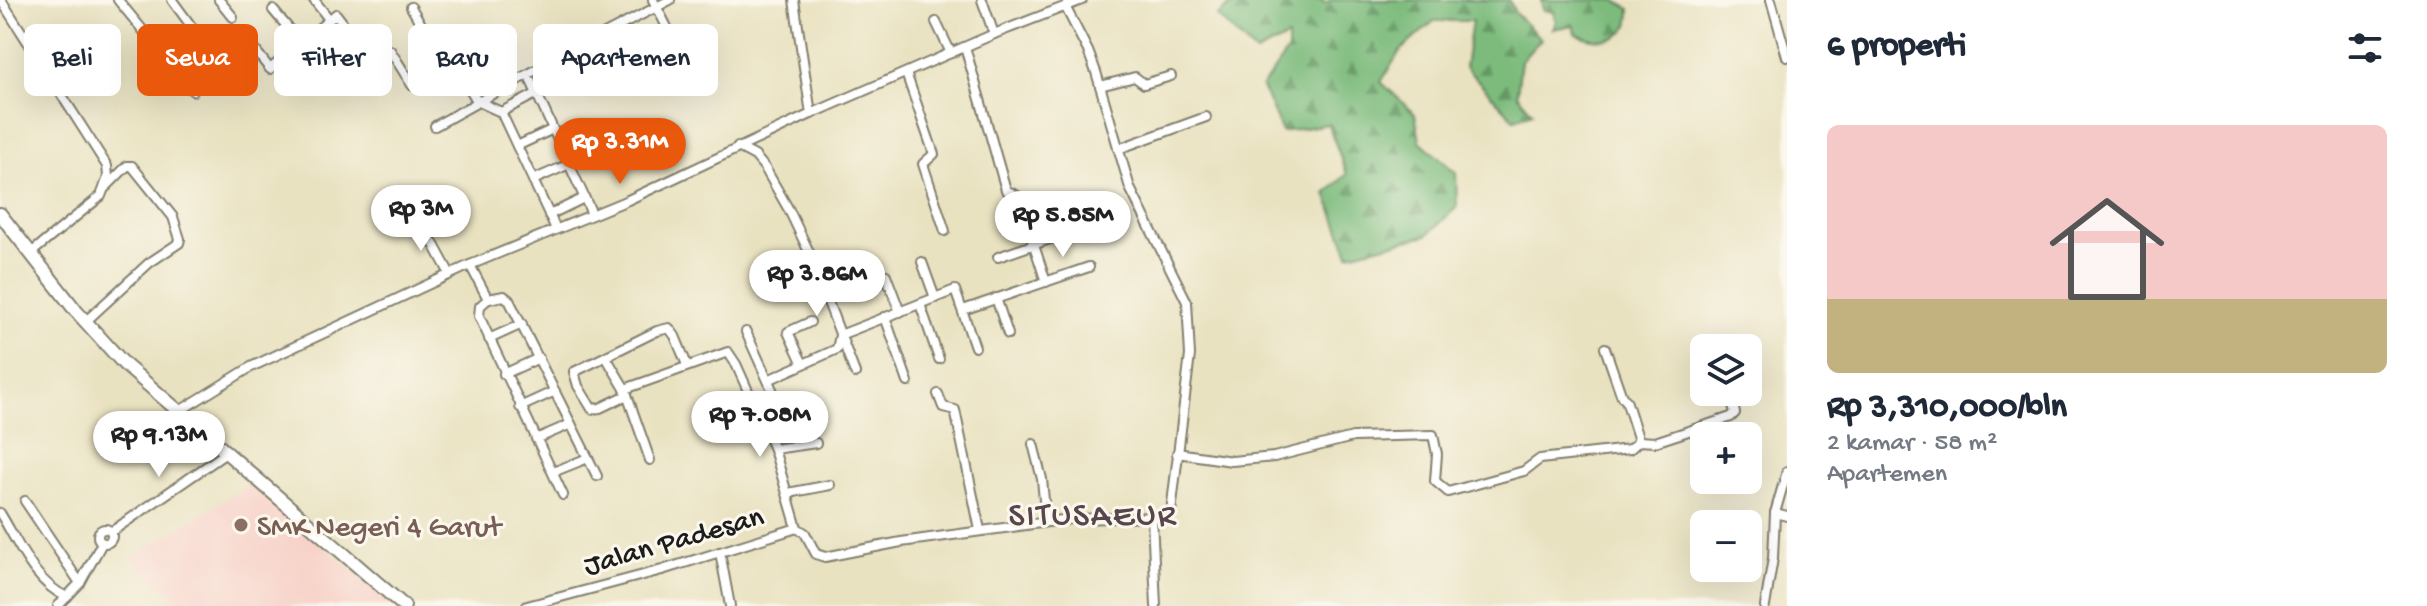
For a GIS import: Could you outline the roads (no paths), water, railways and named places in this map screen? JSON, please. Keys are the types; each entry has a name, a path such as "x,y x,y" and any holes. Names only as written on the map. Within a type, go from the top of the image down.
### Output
{"main road":[{"path":"3,223 124,364 404,606"}],"street":[{"path":"1,0 107,166 101,196 31,253"},
{"path":"118,0 138,24"},
{"path":"172,0 190,24"},
{"path":"219,0 233,17"},
{"path":"314,0 329,19"},
{"path":"435,126 655,3 670,0"},
{"path":"794,0 811,114"},
{"path":"982,0 994,34"},
{"path":"178,412 251,367 450,274 592,214 994,34 1082,0"},
{"path":"1771,0 1787,57"},
{"path":"655,3 666,24"},
{"path":"411,7 421,24"},
{"path":"938,394 943,407 955,410 980,530 1092,517 1152,517 1168,515 1172,509 1190,355 1187,302 1130,188 1088,51 1066,8"},
{"path":"273,10 285,24"},
{"path":"323,24 336,14 344,24"},
{"path":"936,22 951,53"},
{"path":"965,47 1006,190 1018,196 1046,282"},
{"path":"392,53 408,79"},
{"path":"258,54 270,69 274,66"},
{"path":"906,73 934,154 923,164 945,231"},
{"path":"1100,86 1135,77 1146,84 1171,76"},
{"path":"531,81 592,214"},
{"path":"474,96 477,101 501,112 556,229"},
{"path":"501,112 533,96"},
{"path":"1118,149 1206,117"},
{"path":"517,146 551,130"},
{"path":"738,147 755,156 765,168 789,210 809,252 855,373"},
{"path":"533,180 567,165"},
{"path":"85,322 180,239 173,217 132,166 127,166 105,187"},
{"path":"549,215 582,199"},
{"path":"405,218 428,233 450,274"},
{"path":"998,257 1076,230"},
{"path":"922,262 935,298"},
{"path":"470,265 488,299"},
{"path":"963,310 1089,267"},
{"path":"886,275 900,312"},
{"path":"840,335 955,290 975,347"},
{"path":"563,495 504,374 478,311 488,299 504,296 522,324 597,476"},
{"path":"996,298 1008,334"},
{"path":"920,304 939,359"},
{"path":"885,317 908,382"},
{"path":"803,364 788,332 810,322"},
{"path":"489,339 522,324"},
{"path":"687,365 669,328 574,372 590,408 600,408 626,392 687,365 724,351 732,355 774,449 797,528"},
{"path":"746,332 784,416"},
{"path":"768,380 837,349 840,335"},
{"path":"1605,348 1639,441"},
{"path":"606,357 626,392 650,460"},
{"path":"504,374 539,358"},
{"path":"520,407 555,391"},
{"path":"1177,453 1220,461 1241,460 1274,457 1353,437 1433,435 1437,461 1435,481 1448,492 1525,471 1540,459 1630,449 1639,441 1655,442 1731,417 1735,413 1733,406"},
{"path":"536,439 571,424"},
{"path":"774,449 816,443"},
{"path":"1033,444 1042,479 1046,522"},
{"path":"58,606 80,583 102,543 110,541 111,532 226,453"},
{"path":"553,472 588,458"},
{"path":"1765,606 1773,558 1775,513 1787,471"},
{"path":"788,493 830,485"},
{"path":"25,501 80,583"},
{"path":"0,513 35,571 51,589 67,597"},
{"path":"1775,513 1787,516"},
{"path":"1152,517 1156,606"},
{"name":"Jalan Padesan","path":"527,606 797,528 805,533 820,556 980,530"},
{"path":"720,552 730,606"},
{"path":"571,594 572,606"}],"place":[{"name":"SMK Negeri 4 Garut","path":"241,525"}],"district":[{"name":"SITUSAEUR","path":"1093,512"}]}
